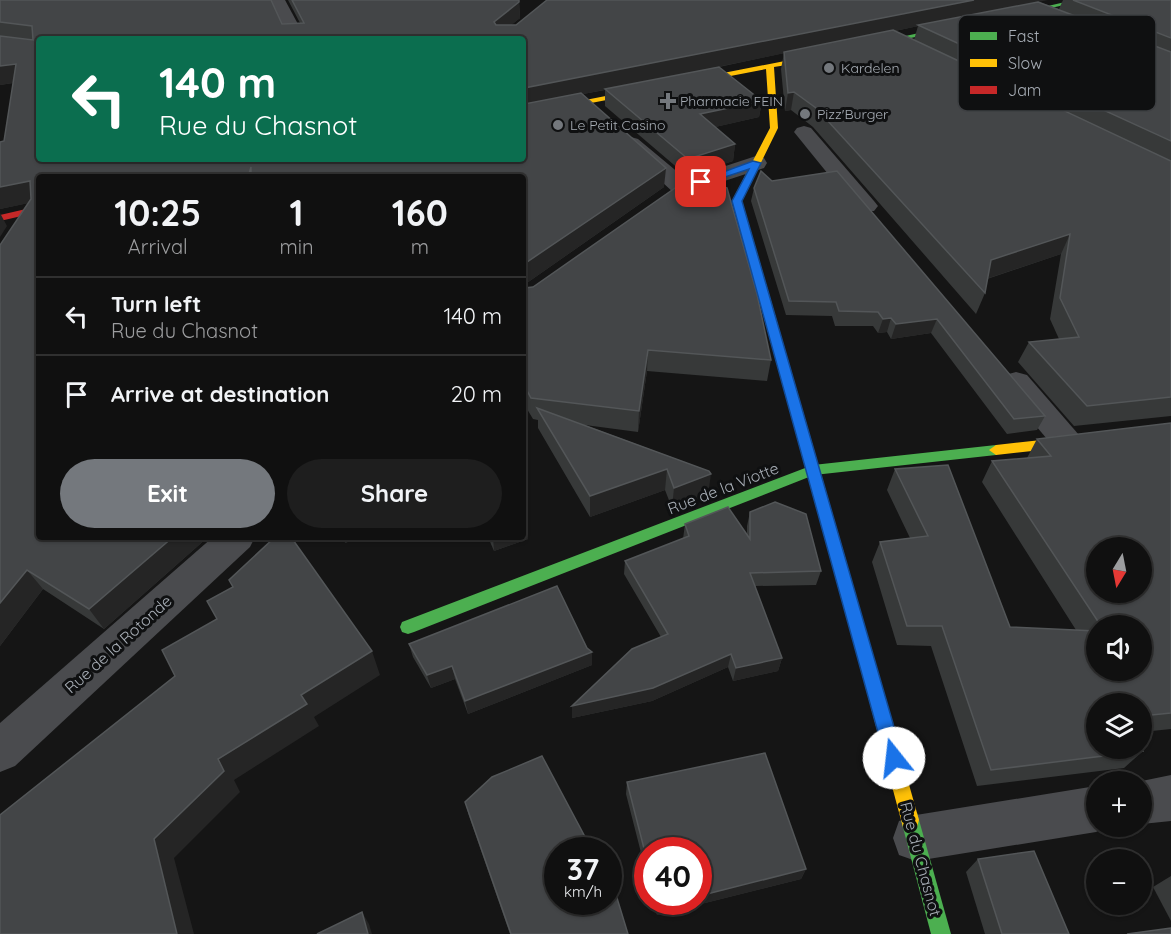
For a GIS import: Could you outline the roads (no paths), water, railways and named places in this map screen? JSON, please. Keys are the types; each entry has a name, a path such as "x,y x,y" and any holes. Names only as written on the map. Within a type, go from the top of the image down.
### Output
{"street":[{"path":"277,0 295,36"},
{"path":"1010,15 1083,0"},
{"path":"1033,10 1044,15"},
{"path":"849,49 958,26"},
{"path":"894,40 925,55"},
{"path":"526,114 804,59"},
{"path":"585,101 612,125 674,194 737,201 774,128 770,66"},
{"path":"724,75 773,116"},
{"path":"804,132 880,222"},
{"path":"674,194 756,163"},
{"name":"Rue du Chasnot","path":"737,201 941,934"},
{"path":"0,218 35,210"},
{"path":"12,242 35,210"},
{"path":"1003,366 1079,441"},
{"name":"Rue de la Viotte","path":"408,627 813,471 1079,441"},
{"name":"Rue de la Rotonde","path":"0,751 234,540"},
{"path":"1152,801 1171,798"},
{"path":"916,838 1086,812"}],"place":[{"name":"Kardelen","path":"829,68"},
{"name":"Pharmacie FEIN","path":"668,101"},
{"name":"Pizz'Burger","path":"805,114"},
{"name":"Le Petit Casino","path":"558,125"}]}
